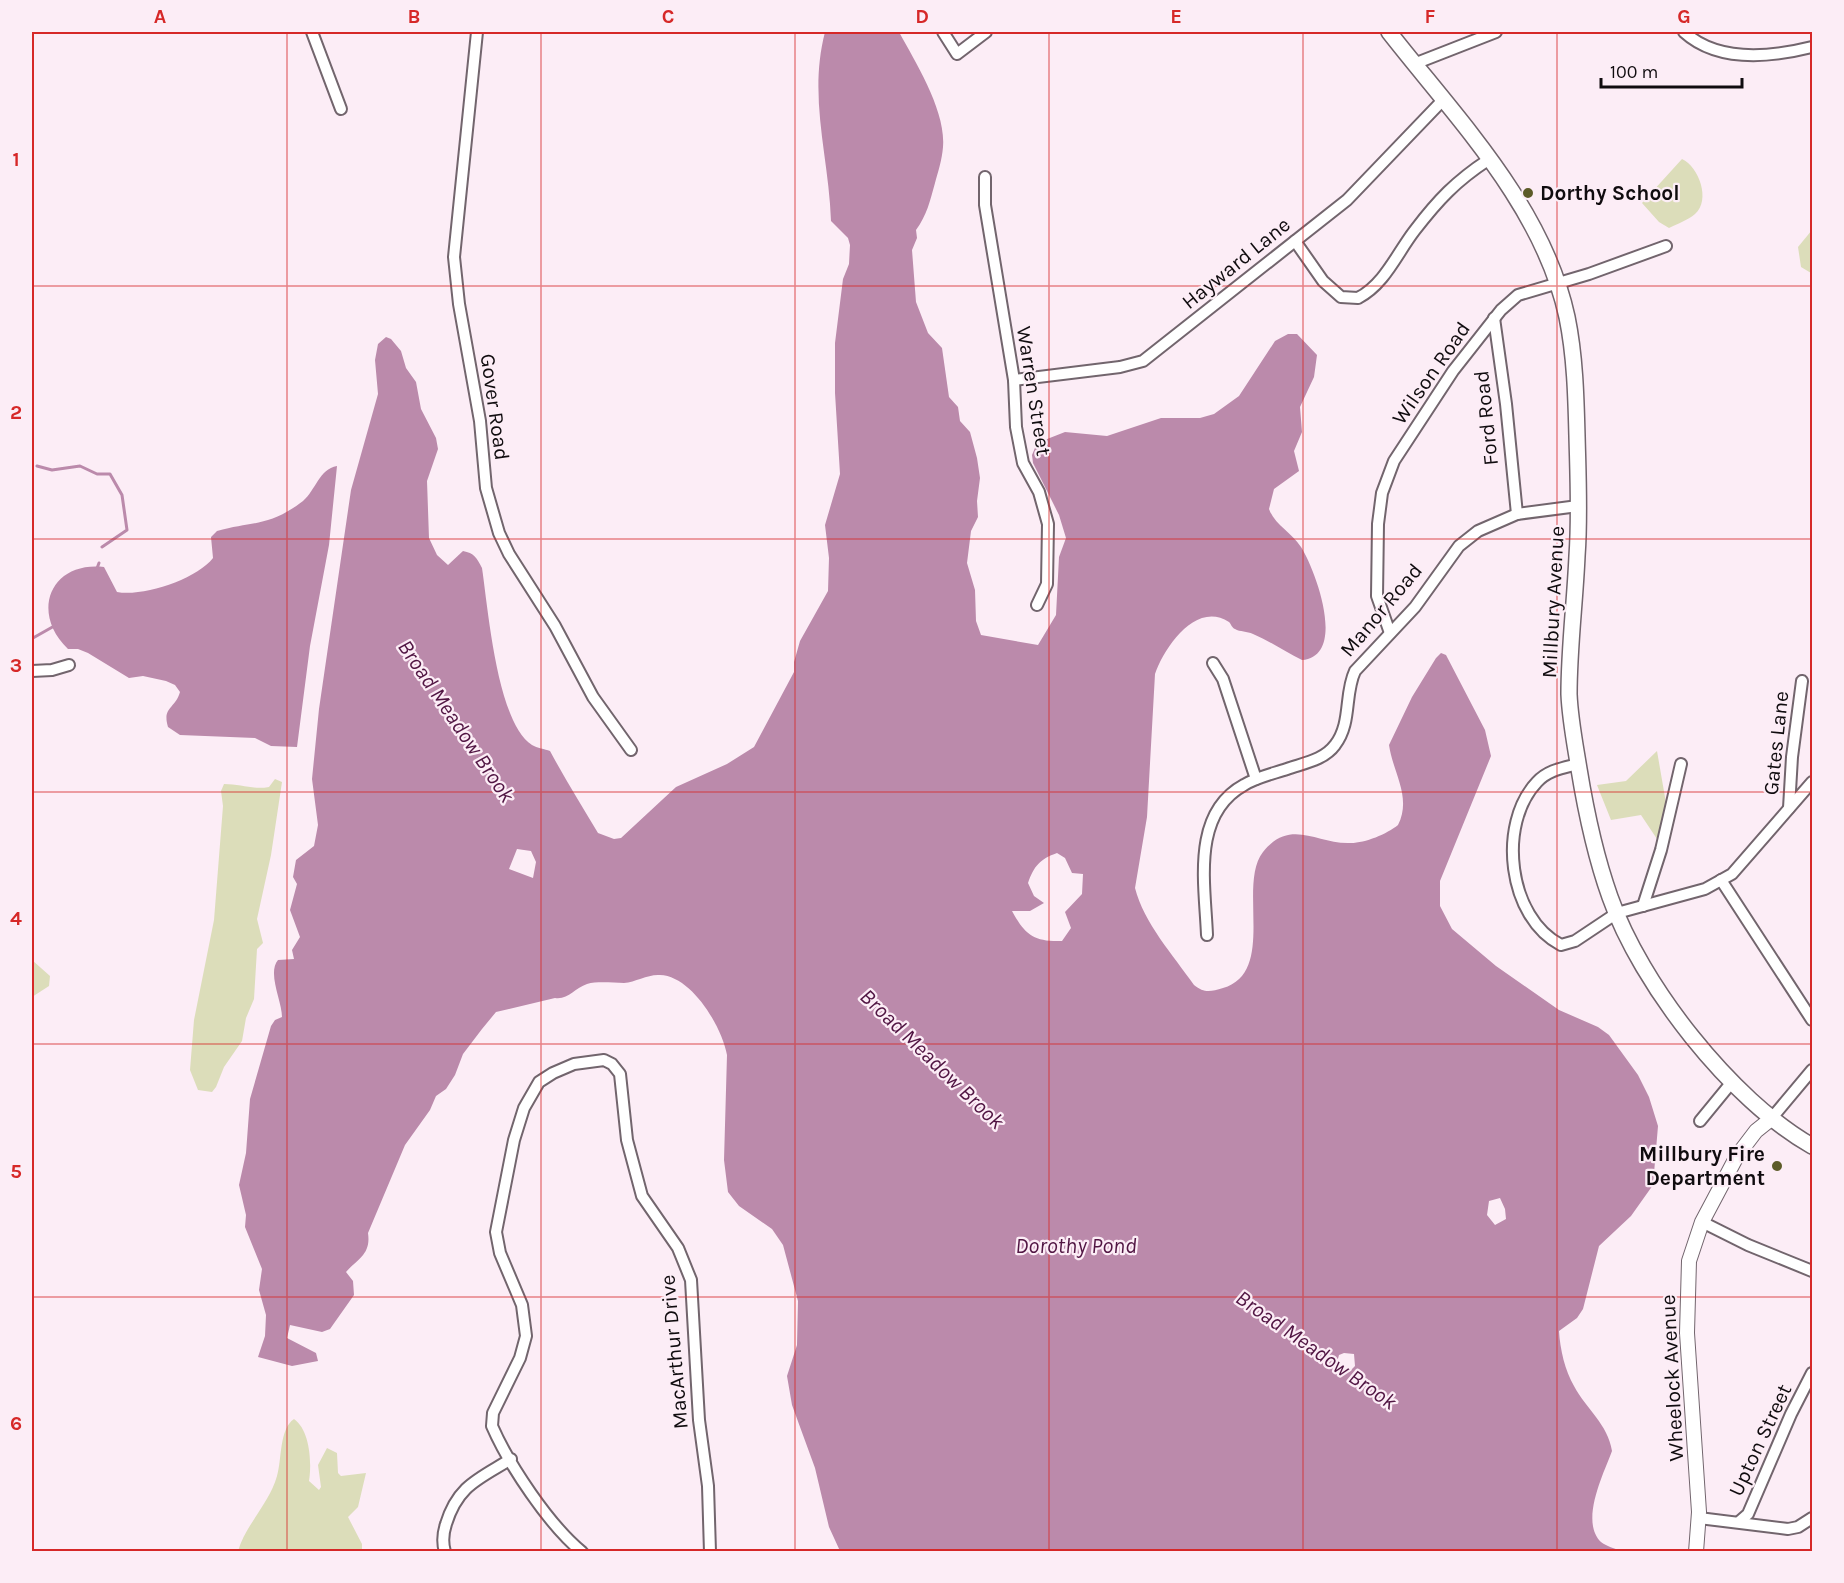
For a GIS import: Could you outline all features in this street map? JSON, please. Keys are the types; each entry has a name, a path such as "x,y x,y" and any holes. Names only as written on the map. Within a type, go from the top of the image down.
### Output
{"main road":[{"name":"Millbury Avenue","path":"1389,32 1488,160 1533,226 1557,283 1567,318 1573,358 1578,506 1569,697 1578,764 1596,852 1617,914 1628,938 1663,995 1700,1049 1771,1119 1812,1146"}],"street":[{"path":"312,32 341,109"},
{"name":"Gover Road","path":"477,32 454,257 459,304 480,421 486,488 499,533 509,554 555,626 593,697 631,750"},
{"path":"943,32 957,54 986,32"},
{"path":"1414,64 1496,32"},
{"path":"1684,32 1710,48 1734,54 1782,53 1812,47"},
{"name":"Hayward Lane","path":"1014,380 1120,367 1143,361 1347,200 1443,100"},
{"path":"1295,240 1323,281 1341,297 1358,298 1382,278 1414,231 1456,181 1488,160"},
{"name":"Warren Street","path":"985,177 985,206 1014,380 1016,427 1023,463 1039,492 1048,524 1047,584 1037,605"},
{"name":"Wilson Road","path":"1390,633 1380,605 1377,577 1378,524 1386,480 1419,422 1509,300 1518,295 1666,246"},
{"name":"Ford Road","path":"1494,318 1508,414 1517,514"},
{"name":"Manor Road","path":"1207,935 1205,863 1209,825 1216,808 1229,795 1257,779 1315,759 1331,750 1344,729 1351,681 1355,671 1414,607 1459,546 1487,525 1517,514 1578,506"},
{"path":"1213,663 1223,679 1257,779"},
{"path":"32,671 52,670 69,665"},
{"name":"Gates Lane","path":"1789,808 1792,757 1802,681"},
{"path":"1578,764 1545,774 1529,791 1512,843 1516,882 1524,904 1540,928 1555,942 1568,945 1617,914 1705,889 1732,874 1812,782"},
{"path":"1643,906 1661,850 1681,764"},
{"path":"1721,880 1812,1020"},
{"name":"MacArthur Drive","path":"511,1459 494,1432 492,1420 520,1358 526,1336 522,1305 500,1253 496,1232 502,1189 514,1140 529,1097 539,1082 574,1064 604,1060 612,1064 620,1074 627,1140 642,1196 678,1248 691,1280 699,1420 708,1486 710,1551"},
{"path":"1771,1119 1812,1070"},
{"path":"1700,1121 1732,1082"},
{"name":"Wheelock Avenue","path":"1696,1551 1699,1518 1687,1334 1689,1260 1702,1222 1737,1156 1755,1131 1771,1119"},
{"path":"1702,1222 1748,1245 1812,1271"},
{"name":"Upton Street","path":"1740,1521 1748,1514 1791,1414 1812,1373"},
{"path":"445,1551 443,1532 451,1506 460,1492 511,1459 534,1497 562,1534 582,1551"},
{"path":"1699,1518 1740,1521 1788,1529 1798,1527 1812,1518"}],"green space":[{"path":"1682,159 1698,176 1702,201 1695,214 1669,228 1659,222 1642,203"},
{"path":"1812,230 1811,273 1801,267 1798,247"},
{"path":"1657,751 1666,803 1659,842 1641,815 1611,820 1597,785 1626,781"},
{"path":"275,779 282,782 271,855 257,919 263,943 257,949 254,999 246,1018 242,1041 224,1067 216,1087 212,1092 198,1090 190,1070 194,1020 214,920 223,806 221,791 224,784 269,787"},
{"path":"32,960 50,976 49,986 32,997"},
{"path":"294,1419 304,1431 309,1447 309,1481 319,1490 321,1487 318,1465 327,1448 337,1453 338,1473 341,1476 366,1473 358,1507 348,1517 362,1544 362,1551 238,1551 246,1532 273,1486 279,1469 283,1437"}],"water":[{"name":"Dorothy Pond","path":"825,32 899,32 929,88 940,118 943,133 941,161 928,208 916,230 917,238 912,250 916,302 928,333 942,348 949,397 958,407 960,421 970,432 977,458 980,478 977,501 978,517 971,531 967,563 975,590 976,621 981,635 1038,645 1056,615 1059,557 1066,538 1059,515 1033,463 1032,455 1037,443 1065,432 1107,436 1161,418 1200,418 1214,414 1239,396 1275,341 1288,334 1297,334 1317,355 1314,377 1300,407 1302,432 1294,451 1299,471 1274,489 1269,509 1275,519 1301,547 1314,573 1324,610 1326,628 1323,644 1316,655 1302,660 1251,633 1239,631 1229,622 1217,617 1205,617 1193,622 1174,640 1159,663 1155,674 1147,817 1135,888 1152,926 1194,985 1204,991 1211,991 1223,988 1239,979 1248,965 1253,947 1253,885 1256,867 1263,852 1273,842 1294,834 1339,843 1357,843 1388,832 1398,825 1402,815 1402,795 1389,745 1412,697 1436,658 1441,653 1446,655 1485,730 1491,756 1440,881 1440,906 1452,929 1496,966 1559,1010 1598,1027 1609,1035 1638,1075 1649,1097 1658,1126 1653,1185 1631,1216 1599,1246 1583,1309 1577,1318 1559,1331 1560,1345 1568,1374 1606,1433 1612,1451 1593,1509 1592,1522 1595,1533 1601,1542 1622,1551 840,1551 829,1527 815,1468 792,1405 787,1376 797,1345 798,1301 783,1245 772,1229 739,1206 728,1192 724,1160 727,1055 724,1044 712,1018 694,993 672,978 660,975 624,983 587,984 568,996 496,1012 463,1054 455,1075 446,1089 436,1096 430,1110 405,1145 368,1233 366,1251 346,1272 353,1281 354,1295 330,1329 322,1332 290,1325 287,1338 316,1353 318,1361 292,1366 258,1357 265,1336 266,1315 259,1290 262,1269 245,1227 246,1215 239,1185 246,1153 250,1099 271,1026 275,1020 282,1017 274,980 275,966 278,960 294,959 292,950 300,937 290,910 297,884 293,877 296,860 314,846 318,825 312,779 319,709 351,490 378,394 375,360 378,344 386,337 391,339 401,351 406,368 416,382 421,409 436,438 438,449 427,481 429,538 437,555 448,565 463,551 475,556 482,568 496,663 510,714 520,733 532,745 550,751 598,833 614,839 621,838 676,787 727,764 754,747 794,672 794,662 800,641 828,591 829,558 825,525 840,474 835,393 835,343 843,279 849,264 850,245 848,238 831,221 819,104 820,56","holes":["517,849 531,851 536,862 533,878 509,869","1057,853 1065,858 1072,873 1083,874 1082,894 1065,912 1071,928 1062,941 1044,940 1031,935 1021,926 1012,911 1030,911 1044,903 1034,896 1028,883 1038,864","1500,1198 1506,1219 1495,1225 1487,1215 1489,1201","1354,1354 1355,1366 1349,1372 1343,1372 1336,1366 1339,1355"]},
{"path":"337,466 329,545 310,646 297,747 271,746 255,738 180,735 168,727 167,720 168,712 180,692 175,685 143,676 129,678 88,653 78,649 68,649 56,635 48,606 52,592 59,581 70,572 85,567 104,567 117,592 141,592 169,585 195,573 213,558 211,537 217,531 261,522 280,515 303,501 322,475"}],"waterway":[{"path":"37,466 52,470 80,466 97,474 110,474 122,495 127,530 102,547"},
{"path":"96,571 99,563"},
{"path":"33,638 56,625"}],"place":[{"name":"Dorthy School","path":"1528,193"},
{"name":"Millbury Fire Department","path":"1777,1166"}],"water label":[{"name":"Broad Meadow Brook","path":"456,721"},
{"name":"Broad Meadow Brook","path":"932,1059"},
{"name":"Broad Meadow Brook","path":"1316,1350"}]}
